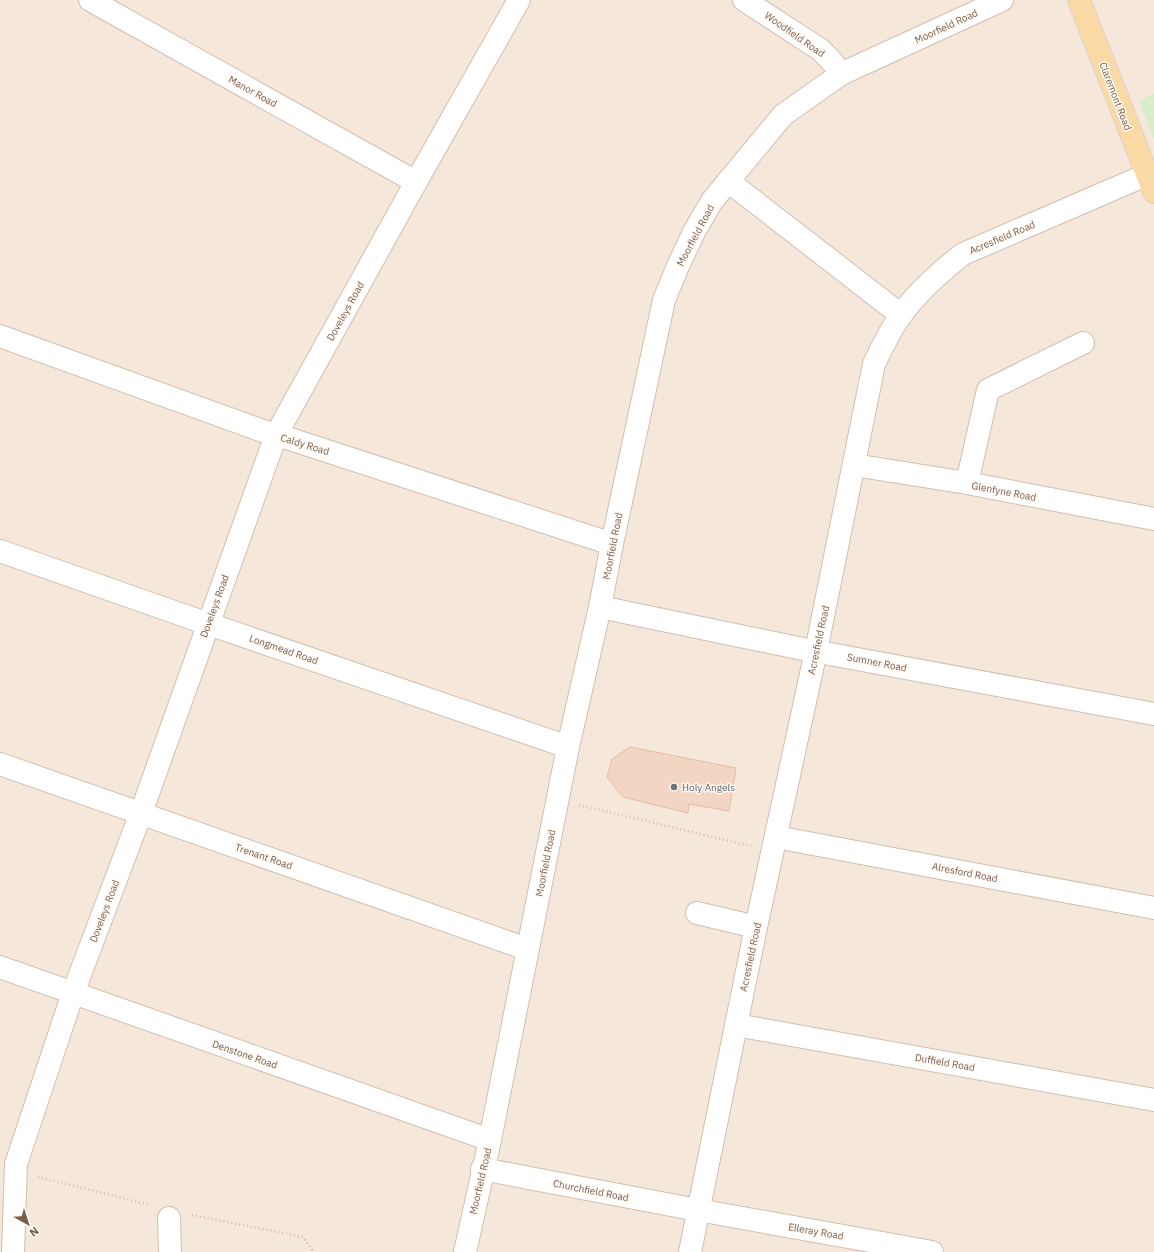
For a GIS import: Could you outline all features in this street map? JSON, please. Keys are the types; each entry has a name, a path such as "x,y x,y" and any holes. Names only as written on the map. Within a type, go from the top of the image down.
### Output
{"main road":[{"name":"Claremont Road","path":"1079,0 1150,183"}],"street":[{"name":"Manor Road","path":"90,0 416,182"},
{"name":"Doveleys Road","path":"13,1252 16,1164 73,993 140,813 276,435 519,0"},
{"name":"Woodfield Road","path":"744,0 821,50 841,74"},
{"name":"Moorfield Road","path":"465,1252 482,1169 490,1140 568,747 600,607 664,300 678,266 694,232 712,201 784,115 841,74 1002,0"},
{"path":"728,181 901,315"},
{"name":"Acresfield Road","path":"690,1252 756,927 816,651 874,364 887,337 901,315 936,276 963,254 1150,183"},
{"name":"Caldy Road","path":"0,336 276,435 612,544"},
{"path":"967,483 988,390 1083,343"},
{"name":"Glenfyne Road","path":"854,465 967,483 1154,519"},
{"name":"Longmead Road","path":"0,551 568,747"},
{"name":"Sumner Road","path":"600,607 816,651 1154,714"},
{"name":"Trenant Road","path":"0,764 527,949"},
{"name":"Alresford Road","path":"776,837 1154,908"},
{"path":"697,913 756,927"},
{"name":"Denstone Road","path":"0,967 490,1140"},
{"name":"Duffield Road","path":"736,1024 1154,1100"},
{"name":"Churchfield Road","path":"482,1169 699,1211"},
{"name":"Elleray Road","path":"699,1211 932,1252"},
{"path":"169,1218 170,1252"}],"path":[{"path":"576,805 757,847"}],"shaded area":[{"path":"0,0 1154,0 1154,1252 0,1252"}],"green space":[{"path":"1154,93 1154,139 1139,101"}],"building":[{"name":"Holy Angels","path":"630,747 736,768 729,811 689,804 688,813 623,797 607,777 612,759"}],"place":[{"name":"Holy Angels","path":"674,787"}]}
